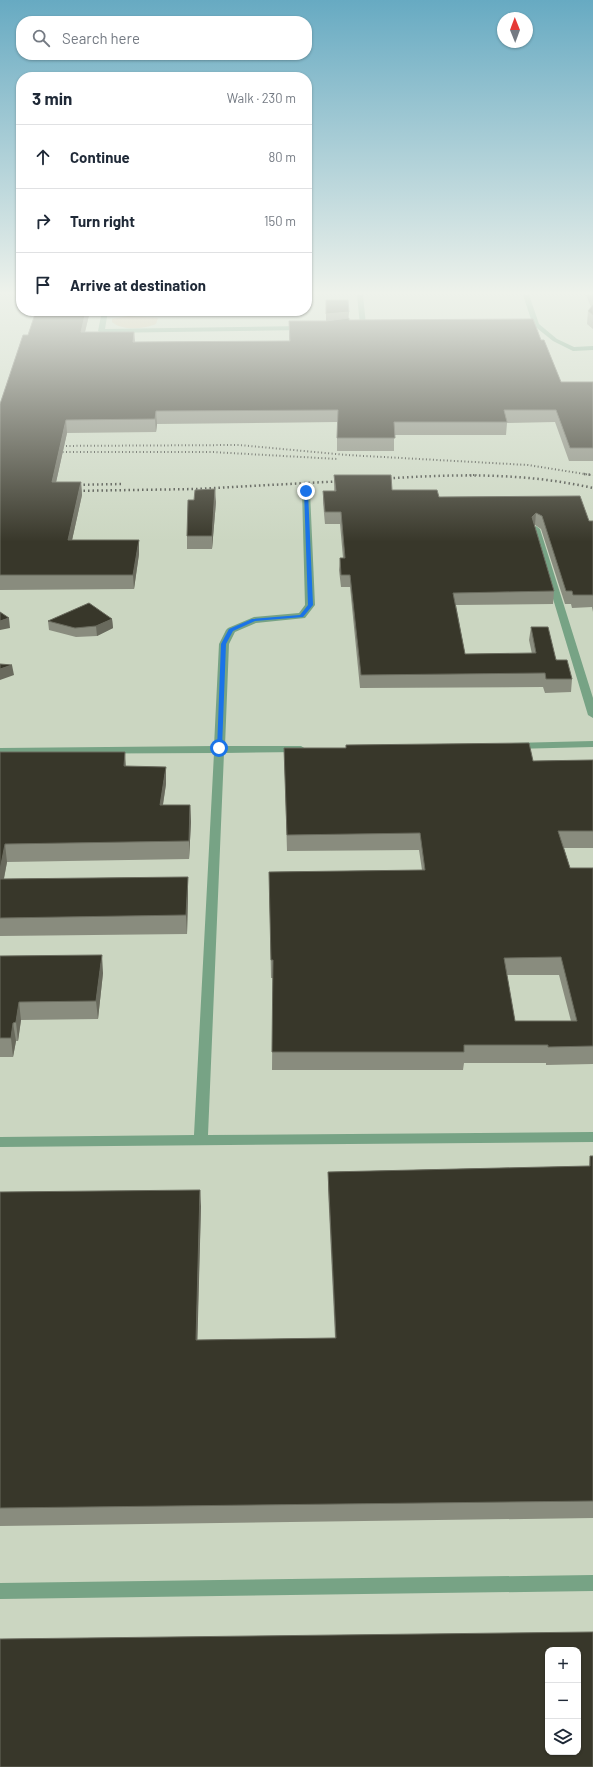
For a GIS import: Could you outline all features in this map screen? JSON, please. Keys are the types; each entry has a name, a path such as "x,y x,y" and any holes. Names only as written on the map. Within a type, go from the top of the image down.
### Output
{"lane":[{"path":"201,1140 224,644 231,630 254,620 302,616 310,605 306,491"},
{"path":"536,529 593,715"},
{"path":"499,746 593,744"},
{"path":"0,751 219,748 310,749"},
{"path":"0,1142 593,1137"},
{"path":"0,1591 593,1583"}],"shaded area":[{"path":"0,377 593,377 593,1767 0,1767"}],"building":[{"path":"9,377 559,377 561,382 593,382 593,448 570,448 556,410 504,410 507,422 394,422 395,438 337,438 338,410 156,411 155,419 66,420 52,482 81,482 68,540 139,540 133,575 0,575 0,404"},
{"path":"334,475 391,475 392,490 437,490 439,497 580,496 589,521 593,521 593,595 573,595 572,591 566,591 542,516 536,513 532,517 554,591 453,593 465,654 536,653 531,627 548,627 556,660 567,660 572,679 546,679 545,673 361,675 350,575 341,575 340,558 345,558 341,512 325,512 323,491 336,491"},
{"path":"215,489 212,536 187,536 188,500 194,500 195,490"},
{"path":"89,603 112,619 96,626 75,628 48,621"},
{"path":"0,612 9,618 0,621"},
{"path":"0,664 12,665 0,669"},
{"path":"529,743 533,761 593,760 593,831 558,831 570,868 593,868 593,1046 548,1047 548,1045 464,1045 464,1052 272,1052 273,960 271,960 269,872 425,870 420,833 287,835 284,748 346,748 346,745","holes":["561,957 577,1021 515,1021 504,958"]},
{"path":"0,752 125,752 124,766 166,767 160,805 190,805 189,841 5,844 0,870"},
{"path":"188,877 186,915 0,918 0,879"},
{"path":"102,955 96,1001 19,1002 16,1022 13,1023 11,1038 0,1038 0,956"},
{"path":"590,1156 593,1156 593,1501 0,1508 0,1192 200,1190 196,1340 336,1338 328,1172 590,1166"},
{"path":"593,1632 593,1767 0,1767 0,1639"}],"railway":[{"path":"52,446 239,445 347,455 528,465 586,474"},
{"path":"52,452 212,452 338,459"},
{"path":"586,474 593,475"},
{"path":"586,474 591,475"},
{"path":"380,479 460,475 513,477 540,479 593,488"},
{"path":"466,475 477,475"},
{"path":"70,491 196,489 344,481"},
{"path":"70,485 122,484"}],"route":[{"path":"219,748 224,644 231,630 254,620 302,616 310,605 306,491"}]}
